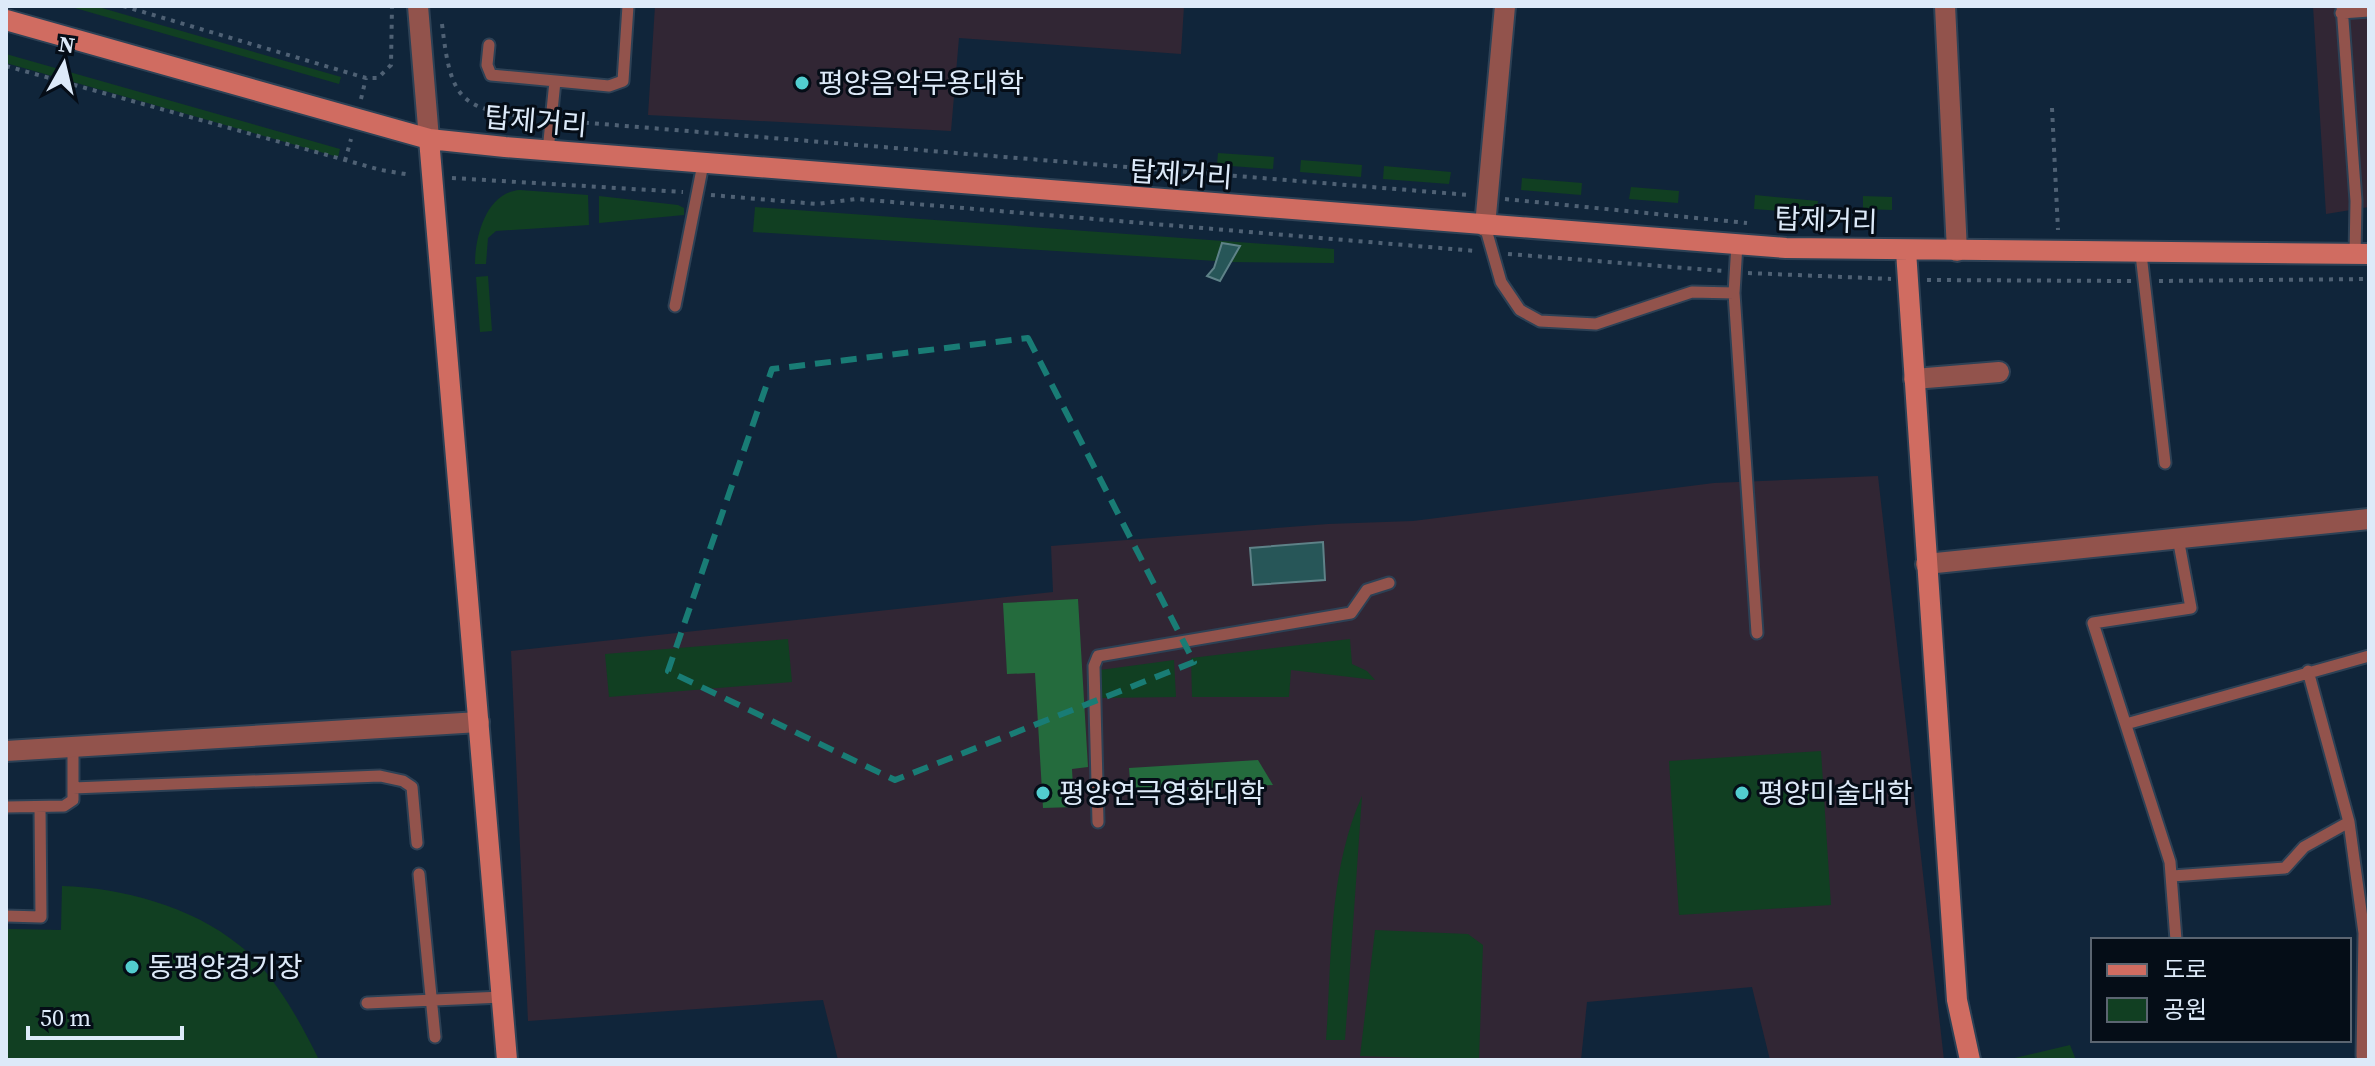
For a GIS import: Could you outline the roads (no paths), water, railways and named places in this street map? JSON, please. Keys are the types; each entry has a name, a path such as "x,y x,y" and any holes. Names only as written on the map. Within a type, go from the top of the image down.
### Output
{"main road":[{"name":"탑제거리","path":"6,20 429,139 548,151 1737,244 1906,251 2362,255"},
{"path":"429,139 507,1060"},
{"path":"1906,251 1957,1000 1970,1060"}],"street":[{"path":"418,6 429,139"},
{"path":"1485,226 1505,6"},
{"path":"1945,6 1957,251"},
{"path":"1914,379 1999,372"},
{"path":"1926,564 2369,519"},
{"path":"6,751 479,722"}],"lane":[{"path":"489,45 487,65 491,75 609,86 623,81 628,6"},
{"path":"2362,255 2342,9 2369,11"},
{"path":"548,151 555,81"},
{"path":"675,306 703,164"},
{"path":"1485,226 1501,282 1520,310 1540,321 1596,324 1692,292 1734,293"},
{"path":"1737,244 1734,293 1757,633"},
{"path":"2141,254 2165,463"},
{"path":"2176,938 2170,862 2093,623 2191,608 2178,538"},
{"path":"1098,822 1094,666 1098,656 1351,613 1367,590 1389,583"},
{"path":"2126,724 2369,656"},
{"path":"2308,671 2349,822 2364,933 2362,1056"},
{"path":"6,807 64,806 73,800 73,746"},
{"path":"73,788 380,776 403,781 412,787 417,843"},
{"path":"6,916 41,917 40,807"},
{"path":"2172,876 2285,868 2304,847 2349,822"},
{"path":"419,874 435,1037"},
{"path":"367,1003 431,1003 502,997"}],"place":[{"name":"평양음악무용대학","path":"802,83"},
{"name":"평양연극영화대학","path":"1043,793"},
{"name":"평양미술대학","path":"1742,793"},
{"name":"동평양경기장","path":"132,967"}]}
